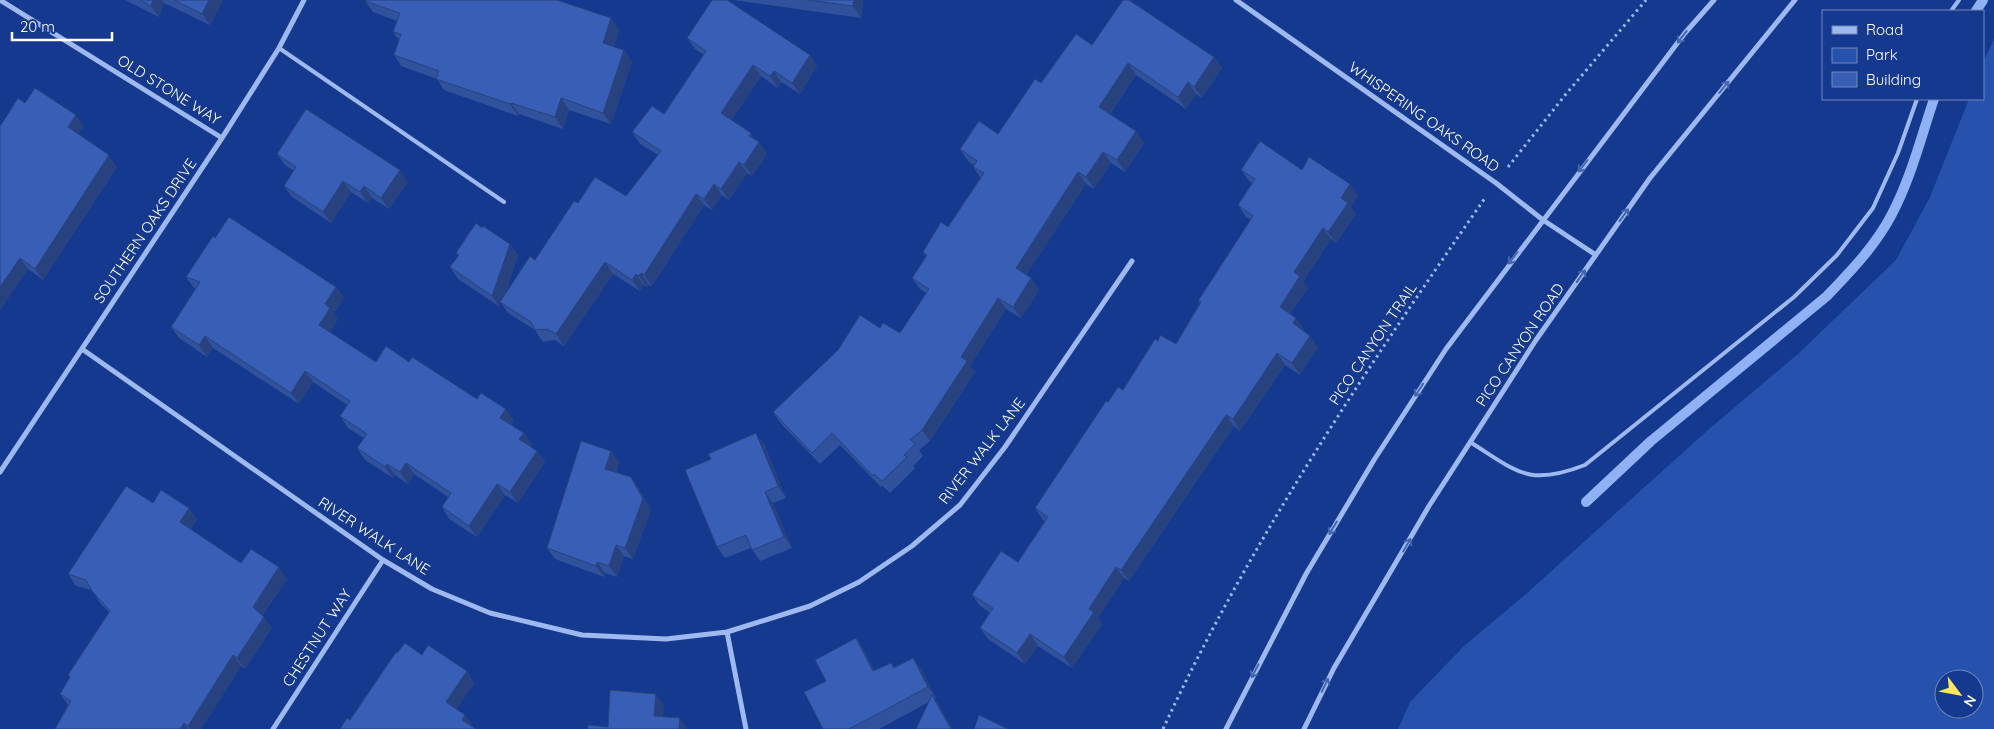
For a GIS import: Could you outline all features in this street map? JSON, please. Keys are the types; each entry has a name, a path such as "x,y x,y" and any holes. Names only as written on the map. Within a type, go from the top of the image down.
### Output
{"street":[{"name":"OLD STONE WAY","path":"0,0 222,138"},
{"name":"SOUTHERN OAKS DRIVE","path":"0,472 222,138 279,48 304,0"},
{"name":"WHISPERING OAKS ROAD","path":"1236,0 1496,183 1543,220 1596,255"},
{"path":"1226,729 1306,574 1374,460 1446,349 1685,33 1714,0"},
{"name":"PICO CANYON ROAD","path":"1304,729 1334,668 1429,506 1536,340 1650,178 1795,0"},
{"name":"RIVER WALK LANE","path":"82,350 382,560 432,589 490,612 582,635 666,639 727,632 810,606 858,582 912,546 960,505 1005,447 1132,261"},
{"name":"CHESTNUT WAY","path":"273,729 382,560"},
{"path":"727,632 746,729"}],"lane":[{"path":"279,48 504,202"},
{"path":"1470,442 1517,472 1529,476 1563,474 1585,465 1794,297 1837,255 1873,208 1898,153 1917,100"}],"path":[{"name":"PICO CANYON TRAIL","path":"1163,729 1236,586 1301,473 1378,354 1496,183 1566,94 1646,0"}],"green space":[{"path":"1994,39 1994,729 1398,729 1410,702 1464,646 1526,594 1709,429 1799,353 1896,260 1930,197 1969,100 1984,100 1984,60"}],"building":[{"path":"140,0 153,0 151,6"},
{"path":"174,0 209,0 202,14"},
{"path":"366,0 557,0 611,18 603,43 624,50 603,113 561,98 555,117 436,79 439,71 394,55 401,34 393,32 400,13"},
{"path":"712,0 727,0 810,55 792,83 774,71 770,76 753,65 721,113 751,133 749,136 759,142 744,165 739,162 721,189 714,184 704,199 696,194 644,275 641,273 639,276 636,274 632,280 605,262 556,334 547,329 535,330 531,322 500,302 530,256 535,260 574,201 578,203 595,177 626,196 661,151 632,132 652,106 664,114 706,51 687,38"},
{"path":"807,0 854,0 853,6"},
{"path":"1123,0 1129,0 1214,57 1194,87 1188,82 1178,97 1128,63 1099,107 1136,131 1117,160 1103,152 1086,177 1078,172 1016,268 1031,278 1013,307 998,298 961,357 967,361 922,430 910,440 915,444 904,455 907,457 882,481 874,474 873,476 832,433 812,453 773,412 838,350 860,315 880,328 883,323 900,333 929,289 912,278 927,255 923,252 941,222 948,227 984,173 973,167 977,161 960,149 979,121 998,134 1035,79 1041,83 1076,34 1092,45"},
{"path":"35,88 76,115 68,127 109,155 35,269 20,258 0,287 0,125 18,98 25,103"},
{"path":"306,109 400,170 381,198 364,186 360,192 343,181 323,212 284,186 296,167 277,154"},
{"path":"1260,141 1302,170 1309,157 1350,184 1341,198 1348,203 1328,232 1323,228 1294,272 1300,276 1280,307 1296,318 1293,323 1310,336 1292,363 1277,353 1233,419 1226,415 1121,570 1116,567 1089,609 1094,612 1064,657 1030,634 1017,653 980,628 993,608 972,595 1001,551 1018,562 1048,517 1035,508 1106,401 1108,402 1118,387 1123,390 1155,339 1158,341 1160,335 1176,344 1201,302 1198,301 1253,216 1238,205 1255,179 1241,170"},
{"path":"229,217 336,287 325,304 330,308 319,325 376,362 386,346 409,362 412,357 477,399 481,393 506,409 500,418 524,433 519,439 537,451 510,492 497,484 469,526 442,507 451,493 406,463 400,472 387,464 385,467 357,448 367,434 340,416 350,401 305,371 291,393 205,336 199,345 171,327 200,282 186,277 213,236 215,238"},
{"path":"476,223 510,244 492,296 450,267 459,255 456,253"},
{"path":"756,433 778,486 765,492 784,537 752,550 746,535 717,547 685,470 711,459 708,454"},
{"path":"581,441 611,451 605,469 631,477 643,499 625,548 616,545 609,566 597,562 596,566 547,548"},
{"path":"126,486 153,503 161,490 189,508 180,522 241,563 251,549 279,567 253,607 264,617 237,658 233,655 188,726 184,723 180,729 55,729 71,701 60,694 70,677 68,675 110,611 92,591 86,580 68,574"},
{"path":"856,638 873,671 891,663 894,668 913,658 928,687 849,729 823,729 804,692 826,681 815,660"},
{"path":"405,643 422,655 428,645 467,671 446,702 465,715 462,720 476,729 340,729 347,718 350,720 396,652"},
{"path":"610,690 656,694 654,716 680,718 679,729 588,729 588,725 608,727"},
{"path":"932,695 951,729 916,729"},
{"path":"979,715 1008,729 974,729"}],"waterway":[{"path":"1977,10 1983,0"},
{"path":"1586,502 1651,441 1827,296 1854,267 1886,225 1899,200 1934,100"}]}
